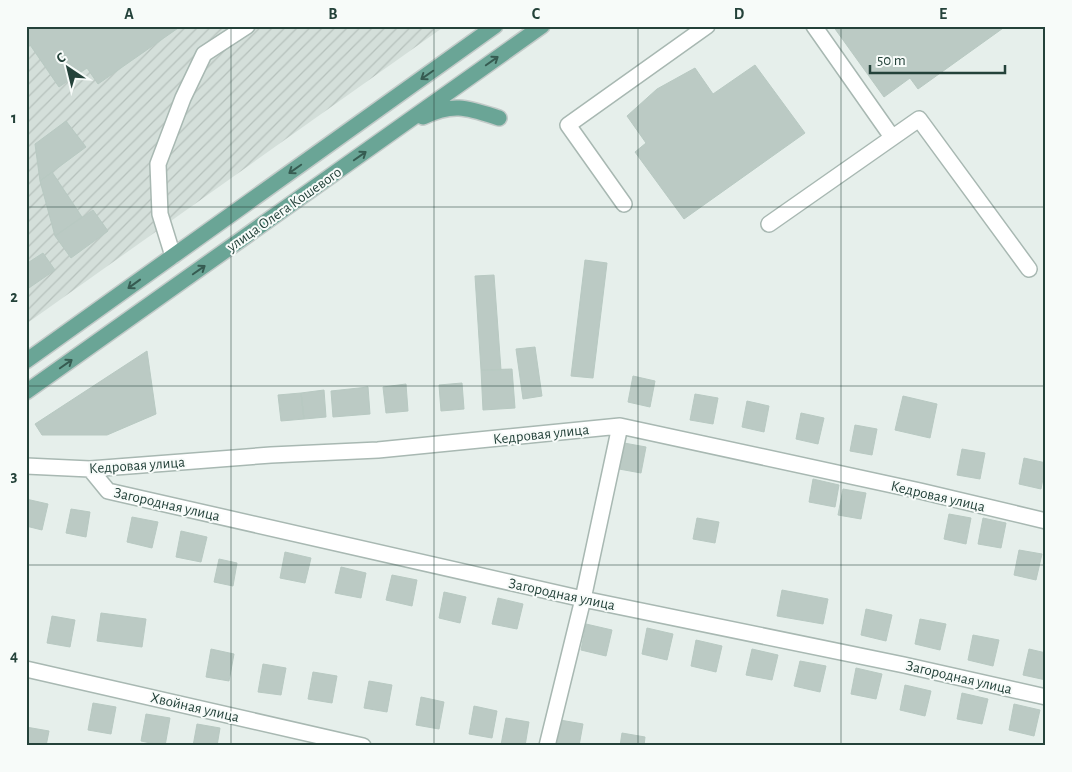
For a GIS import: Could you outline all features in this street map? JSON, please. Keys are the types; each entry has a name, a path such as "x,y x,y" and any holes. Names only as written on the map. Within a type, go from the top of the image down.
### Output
{"main road":[{"name":"улица Олега Кошевого","path":"26,360 495,26"},
{"name":"улица Олега Кошевого","path":"26,392 542,26"},
{"path":"396,130 431,113 457,106 500,118"}],"street":[{"path":"173,256 160,214 158,164 183,98 204,54 247,26"},
{"path":"814,26 892,137"},
{"path":"624,204 568,125 700,28"},
{"path":"769,224 919,119 1029,269"},
{"path":"547,746 583,599 620,426"},
{"name":"Кедровая улица","path":"26,466 90,469 271,454 378,450 620,426 920,491 1046,521"},
{"name":"Загородная улица","path":"90,469 108,491 583,599 904,665 1046,697"},
{"name":"Хвойная улица","path":"26,669 363,746"}],"shaded area":[{"path":"26,26 445,26 26,324"}],"building":[{"path":"26,26 181,26 98,84 87,68 59,87 26,39"},
{"path":"833,26 1006,26 918,89 910,78 884,97"},
{"path":"755,65 805,133 684,219 635,152 646,143 627,116 657,89 695,68 713,94"},
{"path":"66,121 86,147 40,181 35,144"},
{"path":"52,172 82,217 55,236 40,181"},
{"path":"93,210 108,231 71,258 55,236"},
{"path":"43,253 55,270 26,290 26,264"},
{"path":"585,260 607,263 593,378 571,376"},
{"path":"494,275 501,370 481,370 475,276"},
{"path":"535,347 542,396 523,399 516,349"},
{"path":"147,351 156,414 107,435 42,435 35,424"},
{"path":"512,369 515,408 483,410 481,370"},
{"path":"633,376 655,381 650,407 628,402"},
{"path":"462,383 464,409 441,411 439,385"},
{"path":"406,384 408,411 386,413 383,387"},
{"path":"368,387 370,414 333,417 331,391"},
{"path":"324,390 326,417 304,419 301,393"},
{"path":"301,393 304,419 281,421 278,395"},
{"path":"695,394 718,398 713,424 690,420"},
{"path":"903,396 937,404 930,438 895,430"},
{"path":"747,401 769,406 764,432 742,427"},
{"path":"801,413 824,418 818,444 796,439"},
{"path":"855,425 877,429 872,455 850,451"},
{"path":"624,443 646,447 641,473 619,469"},
{"path":"962,449 985,453 980,479 957,475"},
{"path":"1024,458 1046,463 1041,489 1019,484"},
{"path":"813,479 839,485 835,507 809,502"},
{"path":"843,489 866,493 861,519 838,515"},
{"path":"26,499 48,504 42,530 26,526"},
{"path":"71,509 90,512 86,537 66,533"},
{"path":"949,514 971,518 966,544 944,539"},
{"path":"132,517 158,522 152,548 127,542"},
{"path":"697,518 719,522 715,543 693,539"},
{"path":"983,518 1006,523 1001,548 978,544"},
{"path":"181,531 207,537 201,562 176,557"},
{"path":"1019,550 1042,554 1036,580 1014,575"},
{"path":"285,552 311,558 305,583 280,578"},
{"path":"219,559 237,563 233,586 214,582"},
{"path":"341,567 366,573 361,598 335,593"},
{"path":"392,575 417,580 412,606 386,600"},
{"path":"782,590 828,599 823,624 777,616"},
{"path":"444,592 466,597 460,623 439,618"},
{"path":"498,598 523,604 517,629 492,624"},
{"path":"866,609 892,615 886,641 861,635"},
{"path":"101,613 146,619 142,647 97,641"},
{"path":"52,616 75,620 70,647 47,643"},
{"path":"920,619 946,624 940,650 915,644"},
{"path":"586,624 612,630 606,656 581,650"},
{"path":"647,628 673,634 667,660 642,654"},
{"path":"973,635 999,640 993,666 968,660"},
{"path":"696,640 722,646 716,672 691,666"},
{"path":"211,649 234,654 229,681 206,677"},
{"path":"752,649 778,655 772,680 746,675"},
{"path":"1029,649 1046,653 1046,680 1023,675"},
{"path":"800,661 826,666 820,692 794,686"},
{"path":"263,664 286,668 281,695 258,692"},
{"path":"856,668 882,674 876,699 851,694"},
{"path":"313,672 337,676 332,703 308,699"},
{"path":"369,681 392,685 387,712 364,708"},
{"path":"905,685 931,691 925,716 900,710"},
{"path":"962,693 988,699 982,724 957,719"},
{"path":"421,697 444,702 439,729 416,725"},
{"path":"93,703 116,707 111,734 88,730"},
{"path":"1014,704 1040,710 1034,736 1009,730"},
{"path":"474,706 497,711 492,738 469,734"},
{"path":"146,714 170,718 165,746 141,741"},
{"path":"506,718 529,722 525,746 501,745"},
{"path":"560,720 583,724 579,746 555,746"},
{"path":"197,724 220,728 217,746 193,746"},
{"path":"26,727 49,731 46,746 26,746"},
{"path":"622,733 645,737 644,746 620,746"}]}
